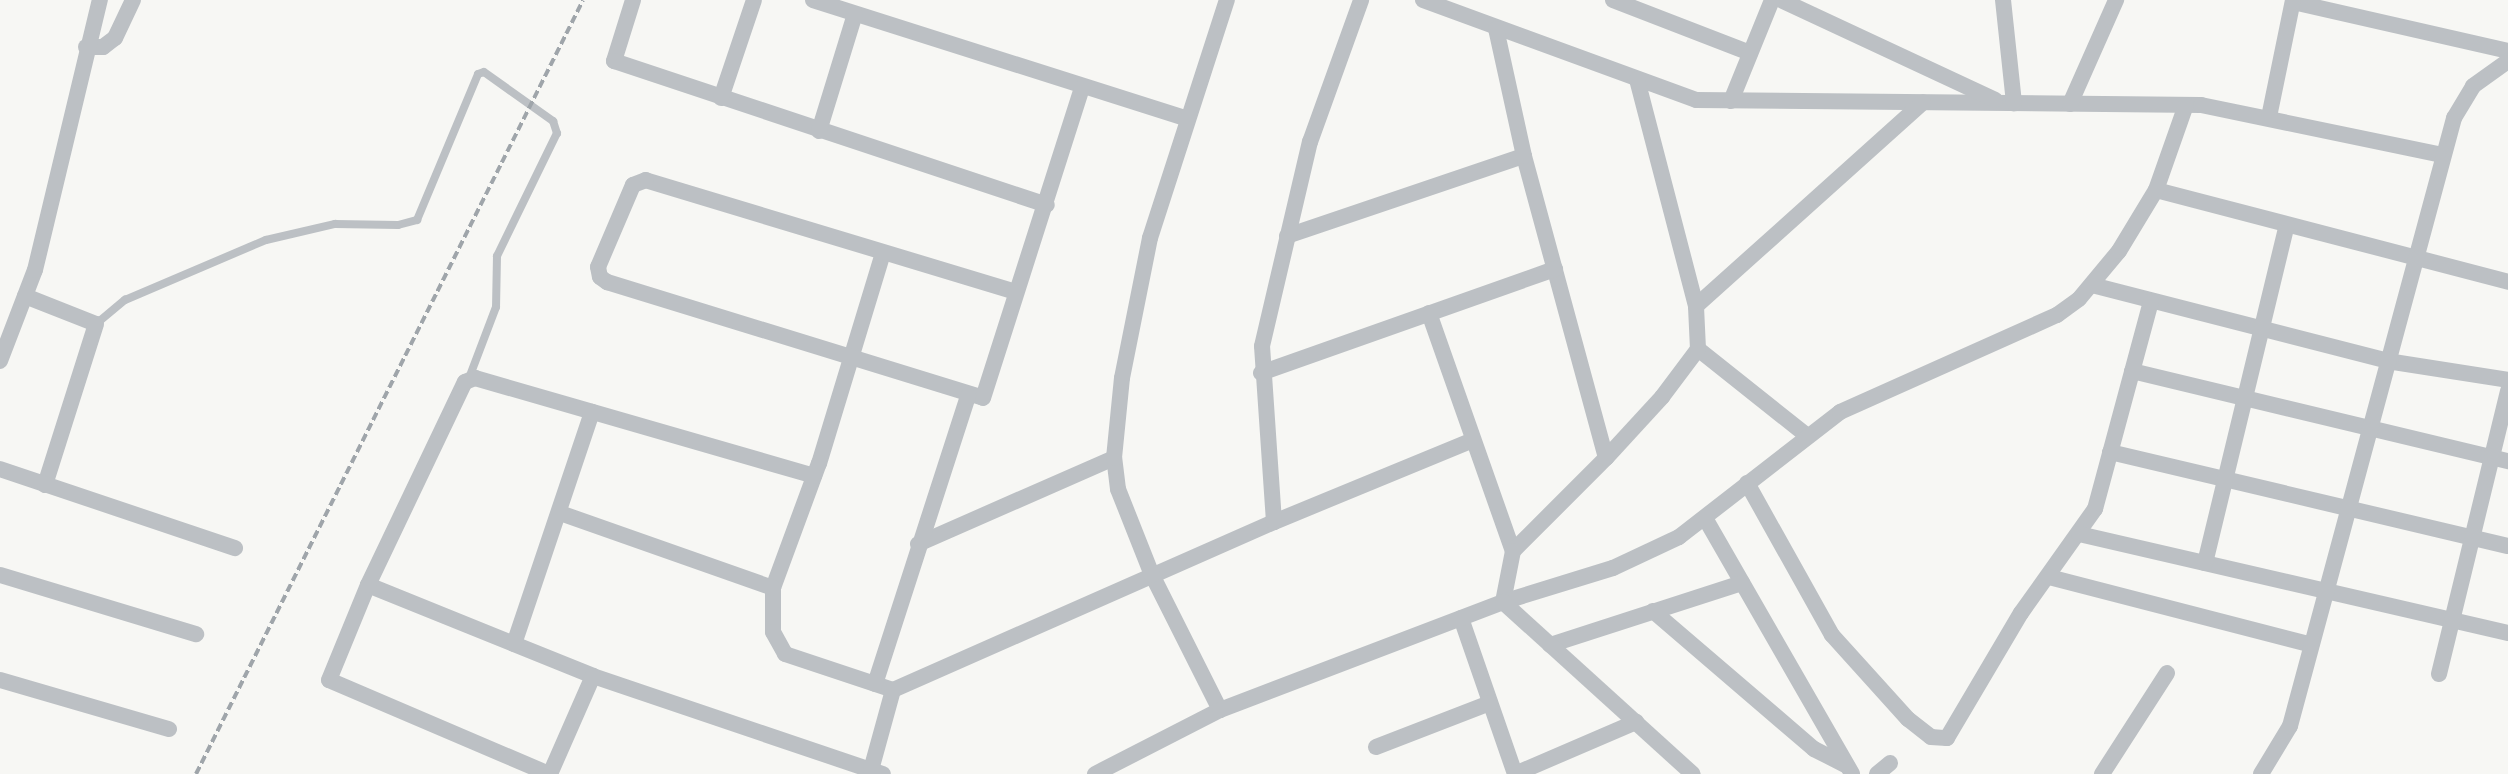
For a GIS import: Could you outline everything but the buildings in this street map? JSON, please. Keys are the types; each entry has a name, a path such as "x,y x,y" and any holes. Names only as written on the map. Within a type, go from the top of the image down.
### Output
{"street":[{"path":"0,361 25,296 86,47 100,0"},
{"path":"86,47 103,47 115,38 133,0"},
{"path":"633,0 614,61 819,131 1047,205"},
{"path":"721,98 754,0"},
{"path":"813,0 1082,87 1188,119"},
{"path":"1274,522 1261,372 1271,299 1310,142 1361,0"},
{"path":"1423,0 1496,29 1696,100 2186,105 2269,117 2443,155"},
{"path":"1613,0 1750,53"},
{"path":"1731,101 1772,0"},
{"path":"1781,0 2007,103"},
{"path":"2003,0 2007,103"},
{"path":"2070,104 2116,0"},
{"path":"1220,710 1152,575 1118,489 1114,458 1122,378 1150,238 1224,1"},
{"path":"2269,117 2293,1 2508,51"},
{"path":"819,131 856,14"},
{"path":"1496,29 1524,156 1606,458"},
{"path":"2261,774 2290,726 2414,258 2454,118 2473,86 2508,61"},
{"path":"1512,551 1606,458 1662,397 1698,349 1696,306 1637,80"},
{"path":"1016,292 638,180 598,267 600,277 607,282 854,357 977,399 986,396 1016,292 1047,205 1082,87"},
{"path":"1696,306 1923,102"},
{"path":"1096,774 1122,768 1220,710 1503,602 1613,568 1653,551 1705,518 1805,434 1840,412 2026,332 2057,315 2092,285 2156,190 2186,105"},
{"path":"1286,236 1524,156"},
{"path":"2156,190 2508,282"},
{"path":"2205,563 2227,480 2288,225"},
{"path":"883,253 854,357 814,476 773,588 773,632 785,654 893,690 1274,522 1471,442"},
{"path":"1261,372 1555,269"},
{"path":"2092,285 2387,362 2508,380"},
{"path":"25,296 96,324 45,484"},
{"path":"1747,483 1832,635 1891,703 1931,737 1947,738 1953,732 2021,614 2079,534 2102,491 2110,452 2151,301"},
{"path":"1429,313 1471,442 1512,551 1503,602"},
{"path":"1698,349 1805,434"},
{"path":"2132,371 2246,400 2500,459"},
{"path":"593,676 549,774 332,685 330,675 368,585 469,378 814,476"},
{"path":"2439,674 2472,537 2500,459 2508,392"},
{"path":"875,684 918,544 968,396"},
{"path":"514,644 560,513 592,412"},
{"path":"2110,452 2508,546"},
{"path":"918,544 1114,458"},
{"path":"0,469 235,548"},
{"path":"560,513 773,588"},
{"path":"1705,518 1849,770"},
{"path":"2079,534 2508,633"},
{"path":"0,575 196,634"},
{"path":"2049,577 2311,645"},
{"path":"1550,645 1742,583"},
{"path":"368,585 593,676 877,772 893,690"},
{"path":"1503,602 1693,774"},
{"path":"1654,612 1814,749 1849,770"},
{"path":"1460,618 1515,774 1636,722"},
{"path":"2102,774 2166,673"},
{"path":"0,680 169,729"},
{"path":"1376,747 1490,704"},
{"path":"1877,774 1890,763"}],"lane":[{"path":"96,324 134,295 266,240 335,224 398,225 417,220 478,74 484,72 553,120 557,133 497,256 496,307 469,378"}],"railway":[{"path":"196,774 583,0"}]}
